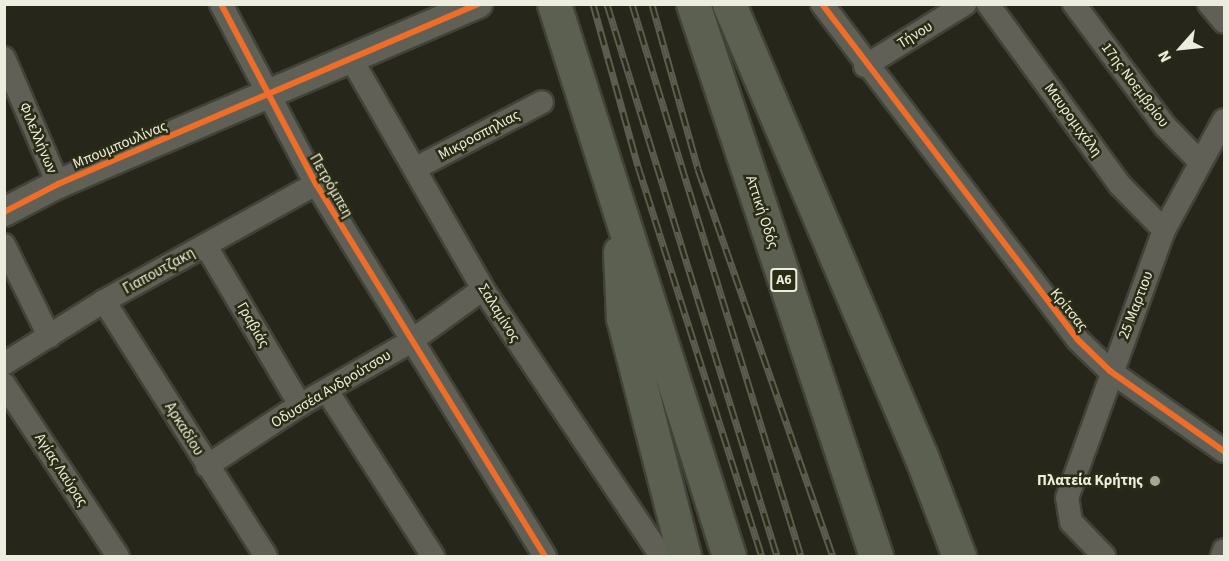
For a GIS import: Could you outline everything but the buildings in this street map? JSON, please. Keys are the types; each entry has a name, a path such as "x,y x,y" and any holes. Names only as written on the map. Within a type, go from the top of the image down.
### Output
{"highway":[{"path":"554,4 729,556"},
{"name":"Αττική Οδός","path":"693,4 876,556"},
{"path":"729,4 921,456 959,556"},
{"path":"618,206 624,318 684,556"}],"street":[{"name":"Πετρόμπεη","path":"221,4 267,97 316,184 410,342 545,556"},
{"name":"Μπουμπουλίνας","path":"4,212 58,184 352,60 448,10 478,4"},
{"name":"Κρίτσας","path":"822,4 865,66 1077,339 1110,371 1224,451"},
{"name":"Τήνου","path":"865,66 964,4"},
{"name":"Μαυρομιχάλη","path":"988,4 1120,185 1164,230"},
{"name":"17ης Νοεμβρίου","path":"1074,4 1165,126 1200,162"},
{"path":"1209,4 1224,22"},
{"name":"Φιλελλήνων","path":"4,58 58,184"},
{"name":"Σαλαμίνος","path":"352,60 416,168 483,290 661,556"},
{"name":"Μικροσπηλιας","path":"416,168 542,102"},
{"name":"25 Μαρτιου","path":"1100,554 1071,522 1067,498 1110,371 1164,230 1200,162 1221,136"},
{"name":"Γιαπουτζακη","path":"4,364 104,301 316,184"},
{"path":"4,245 49,336"},
{"name":"Γραβιάς","path":"206,246 300,405"},
{"name":"Οδυσσέα Ανδρούτσου","path":"207,466 300,405 410,342 483,290"},
{"name":"Αρκαδίου","path":"104,301 266,556"},
{"name":"Αγίας Λαύρας","path":"4,384 118,556"},
{"path":"327,391 433,556"},
{"path":"1222,556 1224,550"}],"railway":[{"path":"593,4 638,166 762,556"},
{"path":"607,4 777,556"},
{"path":"632,4 801,556"},
{"path":"652,4 698,169 833,556"}],"cycle path":[{"path":"221,4 316,184 545,556"},
{"path":"4,212 58,184 478,4"},
{"path":"822,4 1077,339 1110,371 1224,451"}],"place":[{"name":"Πλατεία Κρήτης","path":"1155,481"}]}
